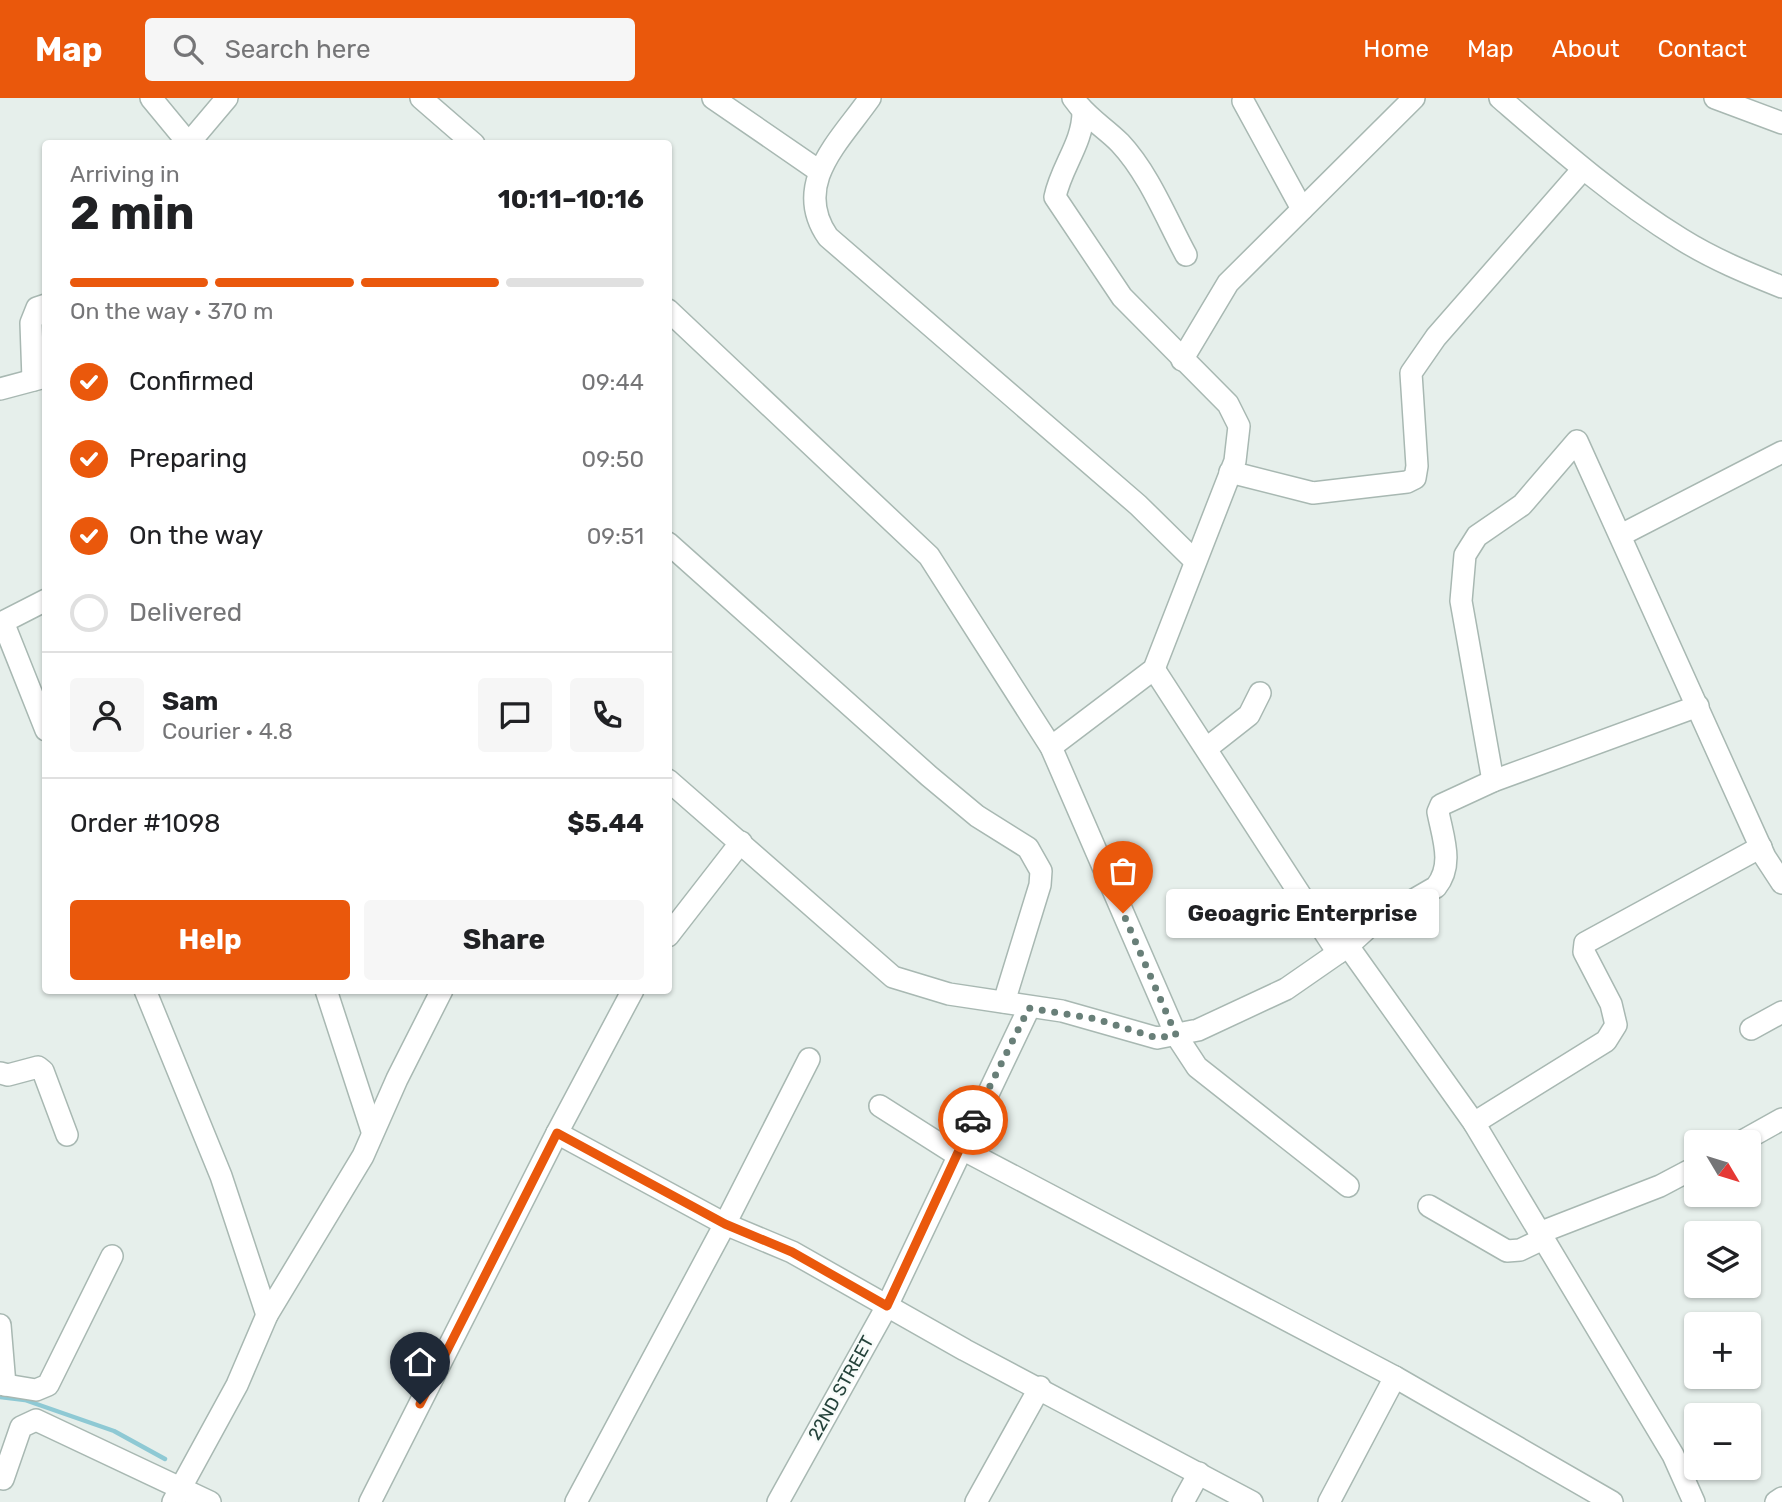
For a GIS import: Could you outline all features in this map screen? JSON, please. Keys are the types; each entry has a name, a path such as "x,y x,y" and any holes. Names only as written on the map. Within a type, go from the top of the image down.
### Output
{"street":[{"path":"151,98 186,140"},
{"path":"192,140 227,98"},
{"path":"713,98 819,171"},
{"path":"870,98 819,171 813,197 814,210 828,237 1138,505 1195,561"},
{"path":"1181,360 1228,284 1414,98"},
{"path":"1500,98 1583,169 1682,240 1727,265 1782,287"},
{"path":"1715,98 1782,123"},
{"path":"424,99 470,140"},
{"path":"1243,101 1302,209"},
{"path":"1078,105 1119,142 1139,168 1186,255"},
{"path":"1051,747 1154,669 1230,472 1239,426 1228,404 1181,360 1122,297 1055,197 1060,175 1083,130 1078,105"},
{"path":"1230,472 1313,493 1407,482 1415,478 1418,466 1411,373 1436,337 1583,169"},
{"path":"0,389 39,379 31,323 37,308 42,306"},
{"path":"672,314 929,556 1051,747 1176,1035 1197,1067 1348,1186"},
{"path":"1493,780 1461,601 1465,555 1477,536 1522,505 1577,441 1761,847 1782,883"},
{"path":"1620,535 1782,452"},
{"path":"672,547 929,776 977,816 1028,848 1041,872 1040,885 1004,1002"},
{"path":"42,602 2,622 42,720"},
{"path":"1154,669 1343,950 1474,1123 1673,1455 1694,1502"},
{"path":"1207,748 1249,715 1260,693"},
{"path":"672,783 892,977 949,994 1096,1019 1157,1038 1198,1030 1286,989 1343,950 1373,924 1436,887 1443,878 1447,863 1438,813 1441,805 1493,780 1698,706"},
{"path":"672,931 741,842"},
{"path":"1474,1123 1606,1041 1611,1033 1616,1024 1611,1004 1584,952 1585,943 1761,847"},
{"path":"147,994 221,1176 267,1315"},
{"path":"327,994 372,1131"},
{"path":"177,1494 237,1385 267,1315 352,1176 440,994"},
{"path":"370,1502 557,1133 631,994"},
{"name":"22ND STREET","path":"778,1502 887,1306 1029,1008"},
{"path":"1751,1029 1782,1012"},
{"path":"576,1502 725,1224 808,1059"},
{"path":"0,1073 8,1075 38,1068 43,1071 67,1135"},
{"path":"880,1106 959,1152 1395,1377 1612,1502"},
{"path":"1761,1131 1782,1119"},
{"path":"557,1133 725,1224 792,1252 1252,1502"},
{"path":"1429,1206 1507,1251 1520,1250 1541,1236 1684,1173"},
{"path":"0,1325 3,1385 36,1390 48,1385 112,1256"},
{"path":"1329,1502 1395,1377"},
{"path":"976,1502 1040,1387"},
{"path":"3,1479 21,1427 36,1420 177,1494 210,1502"},
{"path":"1183,1502 1199,1473"},
{"path":"1776,1502 1782,1498"}],"waterway":[{"path":"0,1397 25,1400 114,1431 165,1459"}],"way so far":[{"path":"973,1120 1029,1008 1062,1011 1157,1038 1176,1035 1123,913"}],"place":[{"name":"Geoagric Enterprise","path":"1123,913"}],"route":[{"path":"420,1404 557,1133 725,1224 792,1252 887,1306 973,1120"}]}
